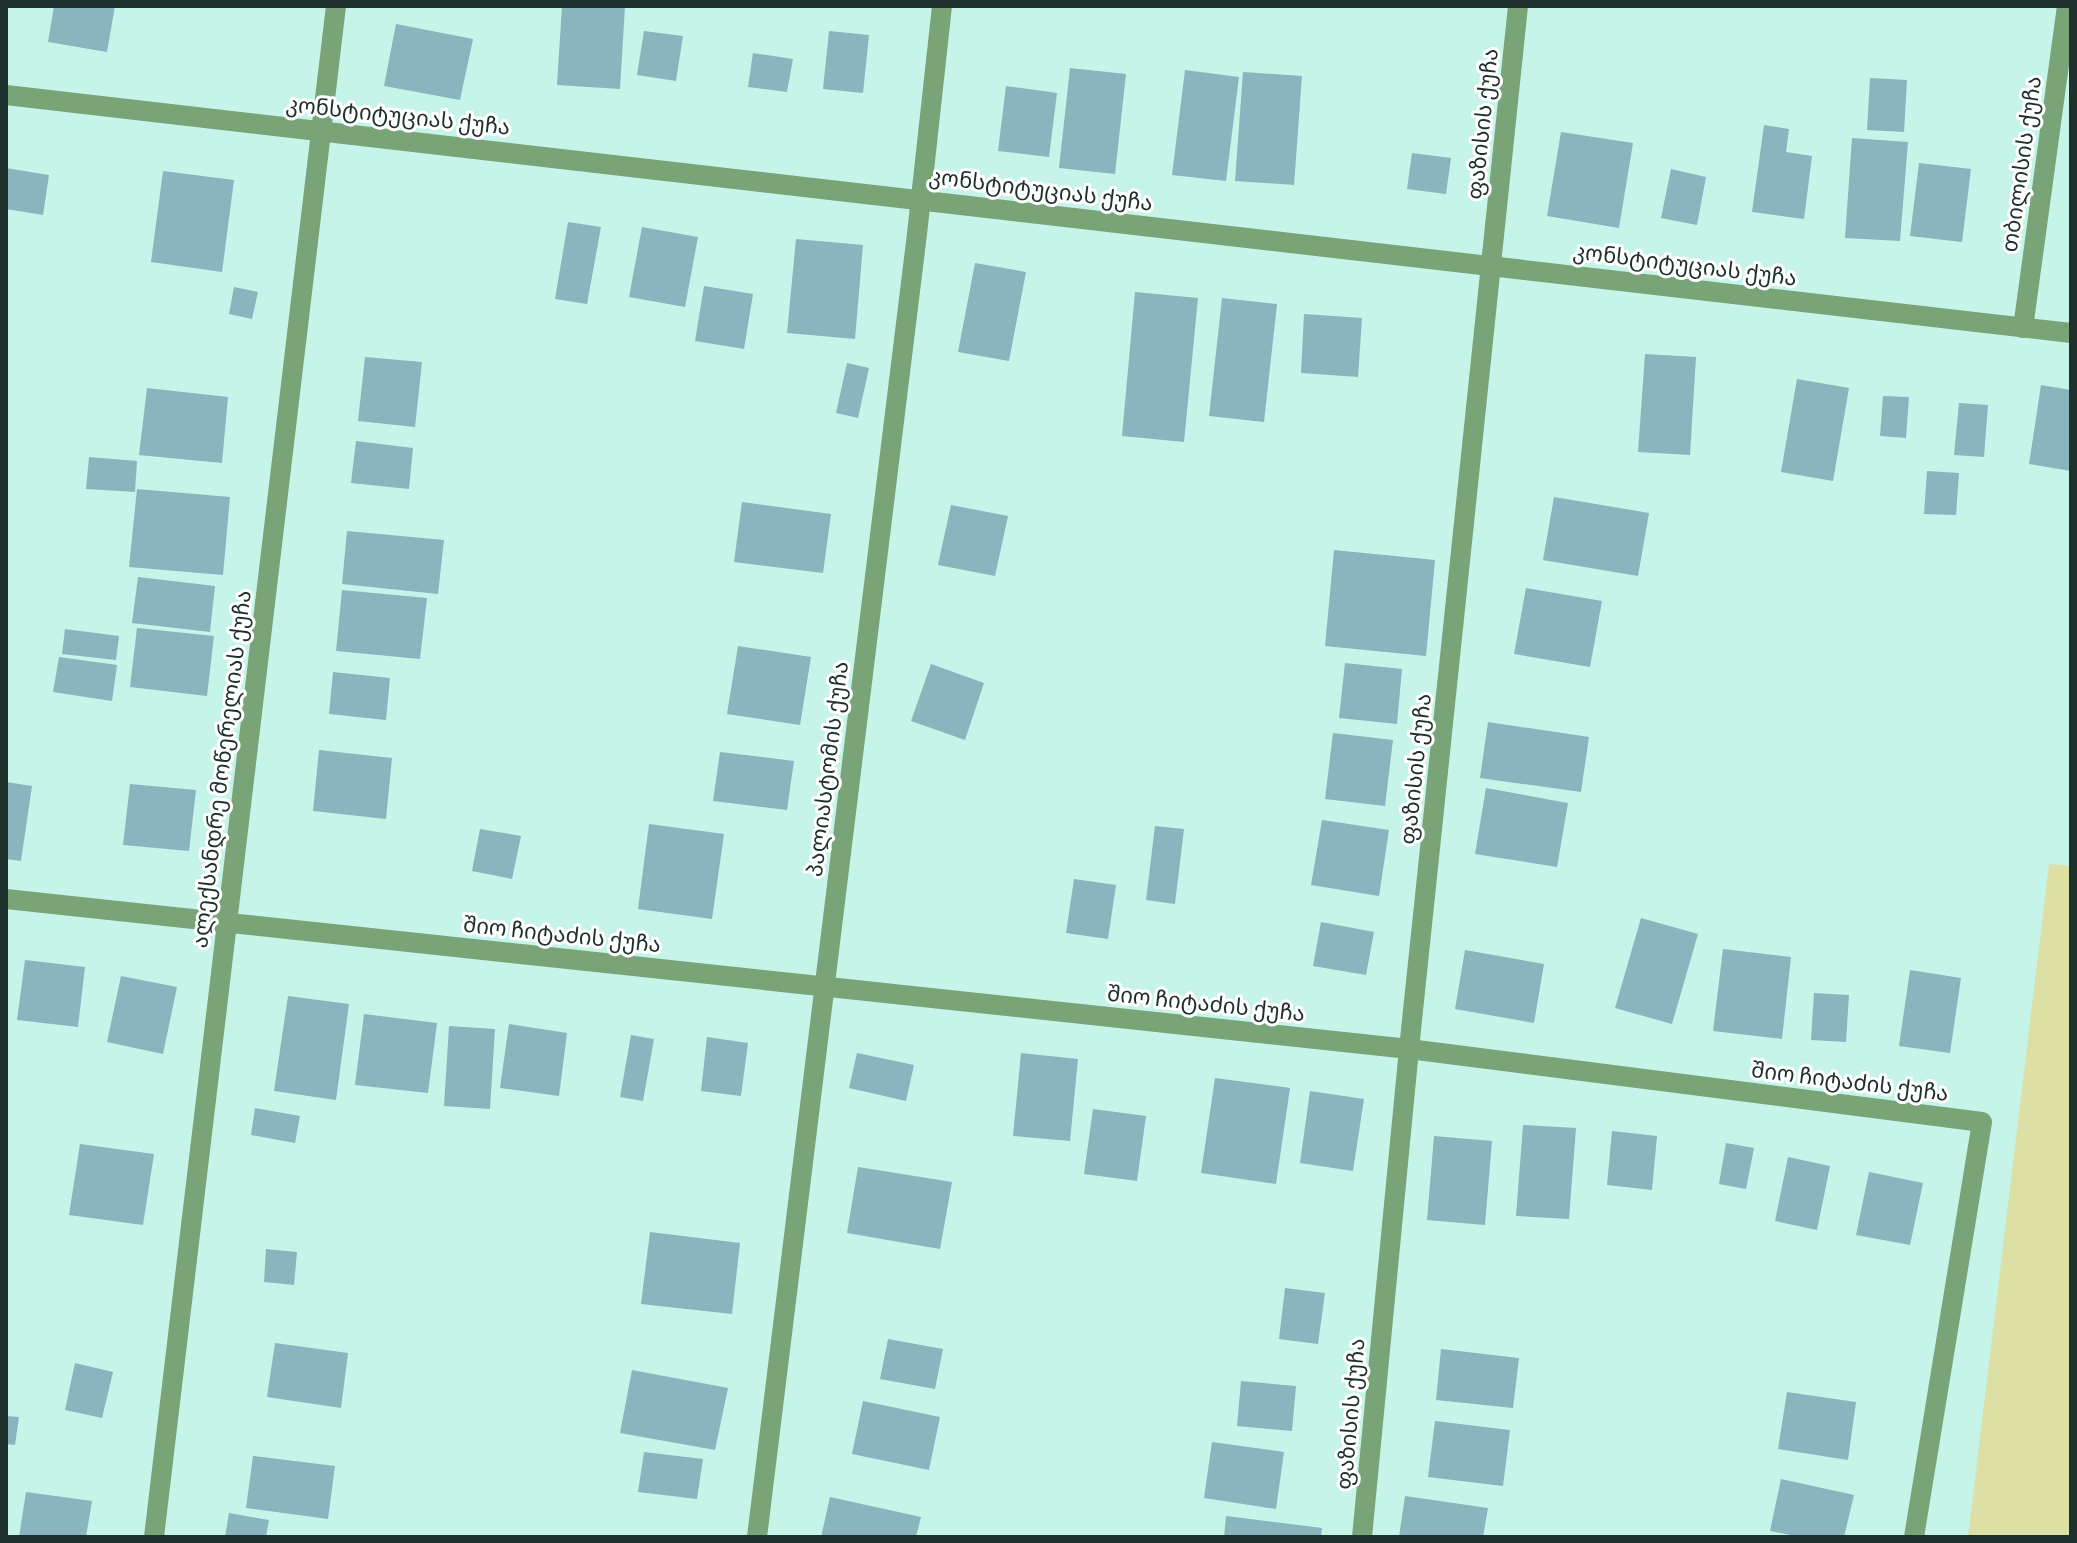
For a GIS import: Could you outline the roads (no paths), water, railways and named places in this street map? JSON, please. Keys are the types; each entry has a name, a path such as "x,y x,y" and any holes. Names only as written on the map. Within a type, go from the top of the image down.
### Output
{"street":[{"name":"ალექსანდრე მოწერელიას ქუჩა","path":"154,1537 336,6"},
{"name":"პალიასტომის ქუჩა","path":"757,1537 921,200 942,6"},
{"name":"ფაზისის ქუჩა","path":"1362,1537 1409,1049 1518,6"},
{"name":"თბილისის ქუჩა","path":"2023,328 2067,6"},
{"name":"კონსტიტუციას ქუჩა","path":"6,95 2071,333"},
{"name":"შიო ჩიტაძის ქუჩა","path":"6,899 1409,1049 1982,1122 1914,1537"}]}
